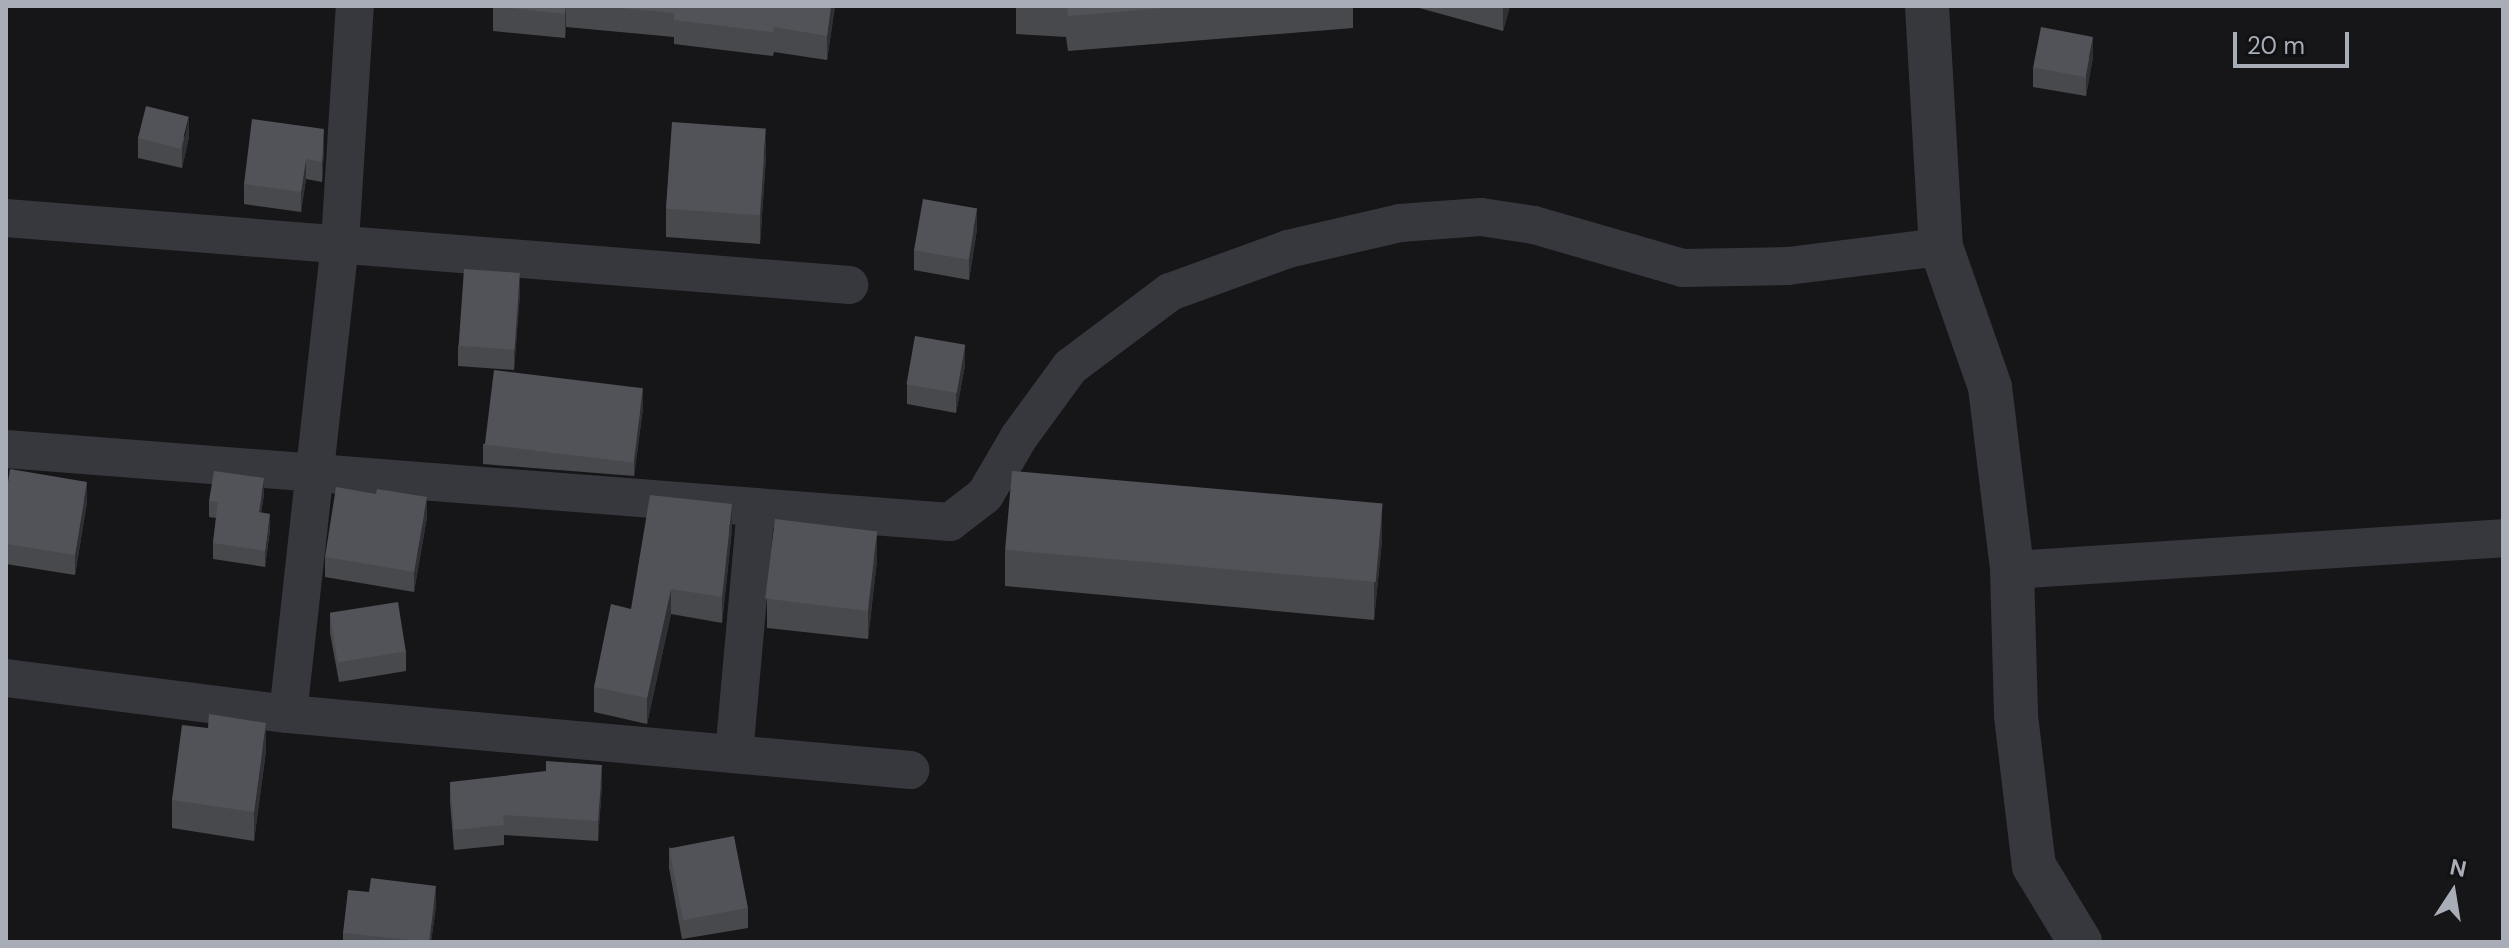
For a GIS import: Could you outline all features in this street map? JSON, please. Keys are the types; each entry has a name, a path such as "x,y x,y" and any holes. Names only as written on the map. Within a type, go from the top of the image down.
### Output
{"street":[{"path":"288,714 340,242 355,6"},
{"path":"1927,6 1941,247 1990,387 2012,570 2016,716 2034,866 2080,942"},
{"path":"6,449 950,522 985,495 1019,437 1070,367 1170,292 1288,249 1400,223 1481,217 1534,225 1683,268 1788,266 1941,247"},
{"path":"6,218 340,242 849,285"},
{"path":"734,754 756,508"},
{"path":"2012,570 2503,538"},
{"path":"6,678 288,714 910,770"}],"building":[{"path":"493,6 565,6 565,14"},
{"path":"597,6 831,6 827,36 774,27 773,32 674,20 674,13"},
{"path":"1067,6 1190,6 1068,16"},
{"path":"2041,27 2093,37 2085,77 2033,67"},
{"path":"146,106 189,117 181,149 138,138"},
{"path":"252,119 324,129 322,162 306,159 301,192 244,184"},
{"path":"672,122 766,129 760,215 666,209"},
{"path":"923,199 977,209 968,260 914,250"},
{"path":"464,269 520,273 514,350 459,346"},
{"path":"915,336 965,345 957,393 906,384"},
{"path":"494,370 643,388 634,463 485,444"},
{"path":"10,469 87,482 75,555 6,544 6,495"},
{"path":"214,471 264,478 259,512 270,514 265,551 213,543 218,502 209,501"},
{"path":"1012,471 1383,503 1376,582 1005,550"},
{"path":"336,487 376,494 377,489 427,497 414,572 325,557"},
{"path":"650,495 732,504 722,597 671,589 647,698 594,687 611,604 631,609"},
{"path":"775,519 877,532 867,611 765,598"},
{"path":"398,602 406,651 338,662 330,613"},
{"path":"209,714 266,723 254,812 172,800 182,725 208,728"},
{"path":"546,761 602,765 598,821 503,815 504,825 454,830 450,782 546,771"},
{"path":"734,836 748,908 683,920 669,849"},
{"path":"371,878 436,886 429,942 343,933 348,890 369,892"}]}
